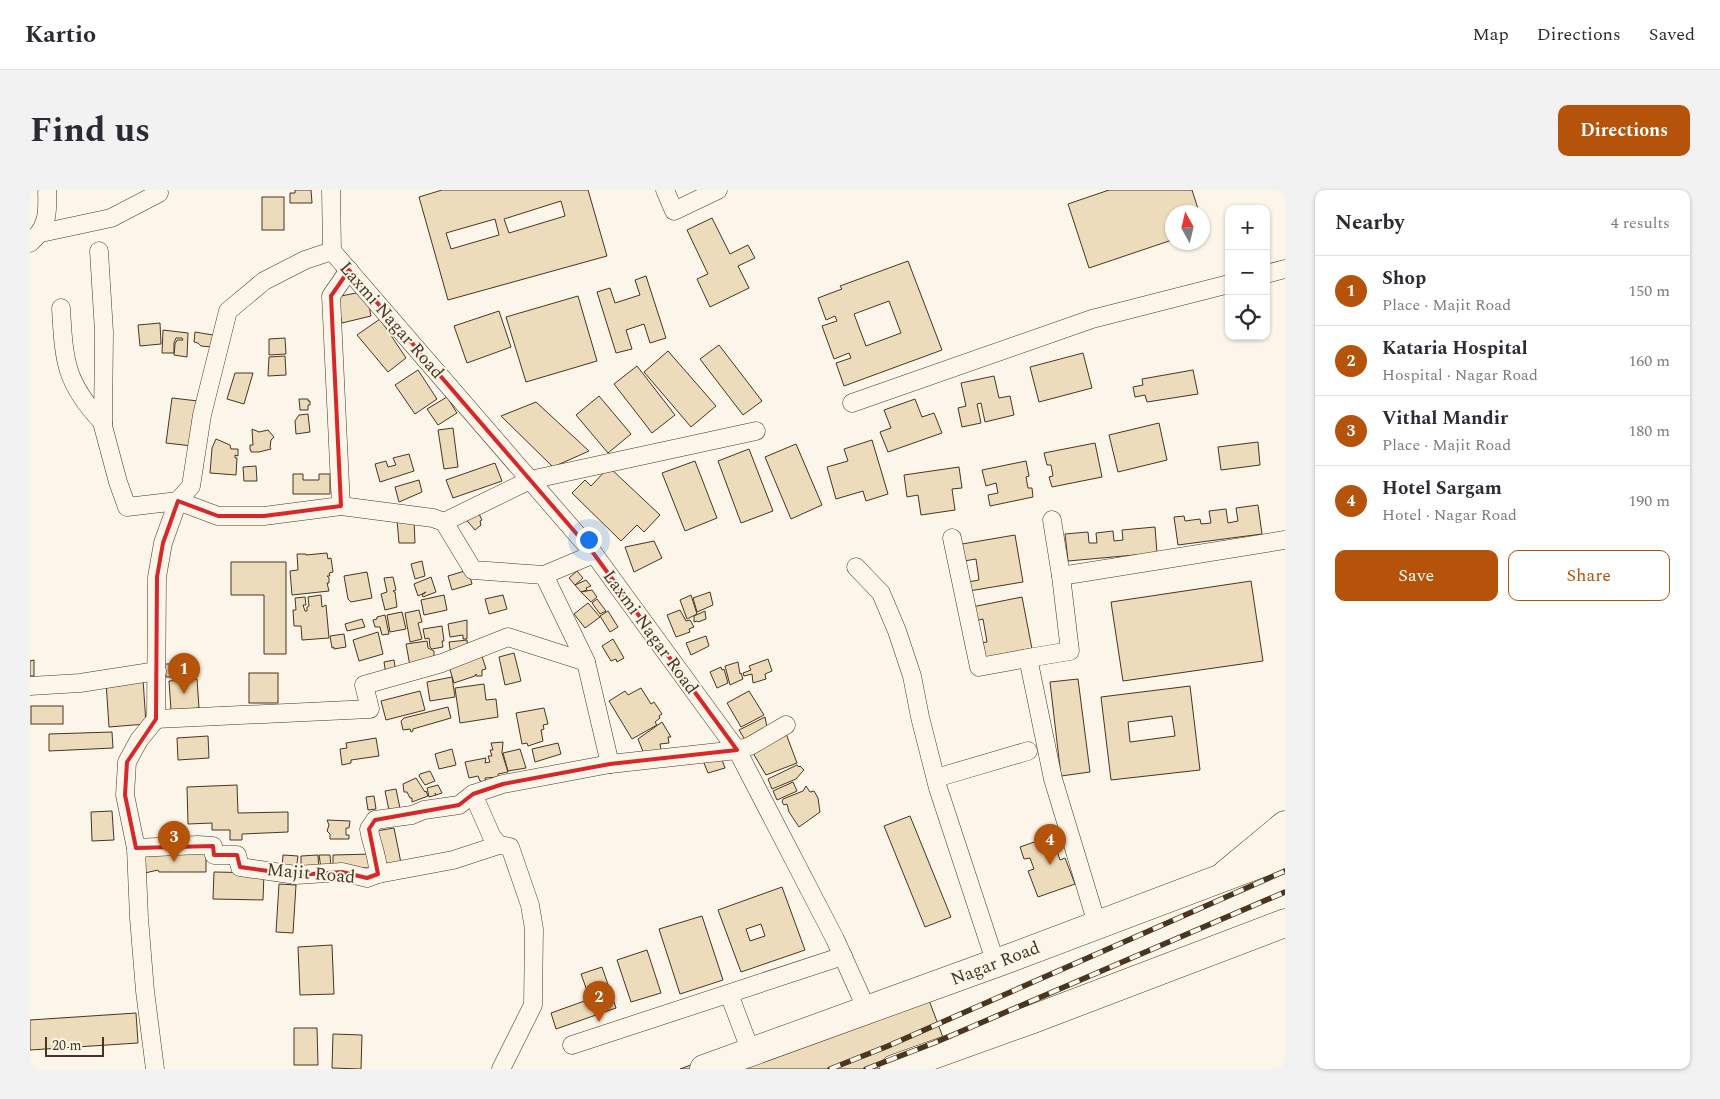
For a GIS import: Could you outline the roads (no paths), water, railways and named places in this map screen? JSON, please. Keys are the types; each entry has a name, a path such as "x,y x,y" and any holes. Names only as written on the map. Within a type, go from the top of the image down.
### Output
{"main road":[{"path":"1221,878 1285,825"},
{"name":"Nagar Road","path":"704,1069 996,964 1285,854"},
{"path":"894,1069 1033,1019 1285,923"}],"street":[{"path":"36,238 48,212 47,190"},
{"path":"665,190 674,211 718,190"},
{"path":"36,238 111,218 159,193"},
{"name":"Laxmi Nagar Road","path":"333,194 332,250 594,554 737,750 843,956 867,1010"},
{"path":"155,1069 145,991 136,848 125,795 127,762 139,740 156,719 157,577 163,543 178,501 191,486 202,415 228,311 264,281 304,260 332,250"},
{"path":"99,251 104,332 103,424 118,482 127,507 178,501 218,516 264,516 341,506 433,518 444,522 474,570 544,575 594,554"},
{"path":"1270,273 1285,269"},
{"path":"341,506 332,296 350,270"},
{"path":"852,403 1092,319 1225,285"},
{"path":"61,308 63,347 68,371 78,393 88,408 103,424"},
{"path":"444,522 530,480 756,431"},
{"path":"952,538 979,667 1070,651 1052,520"},
{"path":"1061,576 1285,540"},
{"path":"856,567 881,593 897,631 912,676 920,717 936,778 996,964"},
{"path":"544,575 586,662 610,764"},
{"path":"156,719 370,708 364,685 442,663 508,637 586,662"},
{"path":"1028,658 1053,779 1097,924"},
{"path":"30,686 80,683 157,671"},
{"path":"378,874 379,864 371,842 369,829 375,820 412,816 424,810 459,805 473,794 503,784 610,764 737,750 750,746 786,726"},
{"path":"936,778 1028,751"},
{"path":"473,794 492,837 499,845 510,847 530,905 534,929 533,1005 501,1069"},
{"name":"Majit Road","path":"136,848 198,844 213,846 214,855 237,855 240,867 296,875 342,872 367,878 378,874 452,860 499,845"},
{"path":"572,1045 843,956"},
{"path":"729,994 751,1052"}],"railway":[{"path":"830,1069 888,1046 1285,871"},
{"path":"866,1069 934,1043 1285,892"}],"place":[{"name":"Shop","path":"184,694"},
{"name":"Vithal Mandir","path":"174,862"},
{"name":"Hotel Sargam","path":"1050,865"},
{"name":"Kataria Hospital","path":"599,1022"}]}
